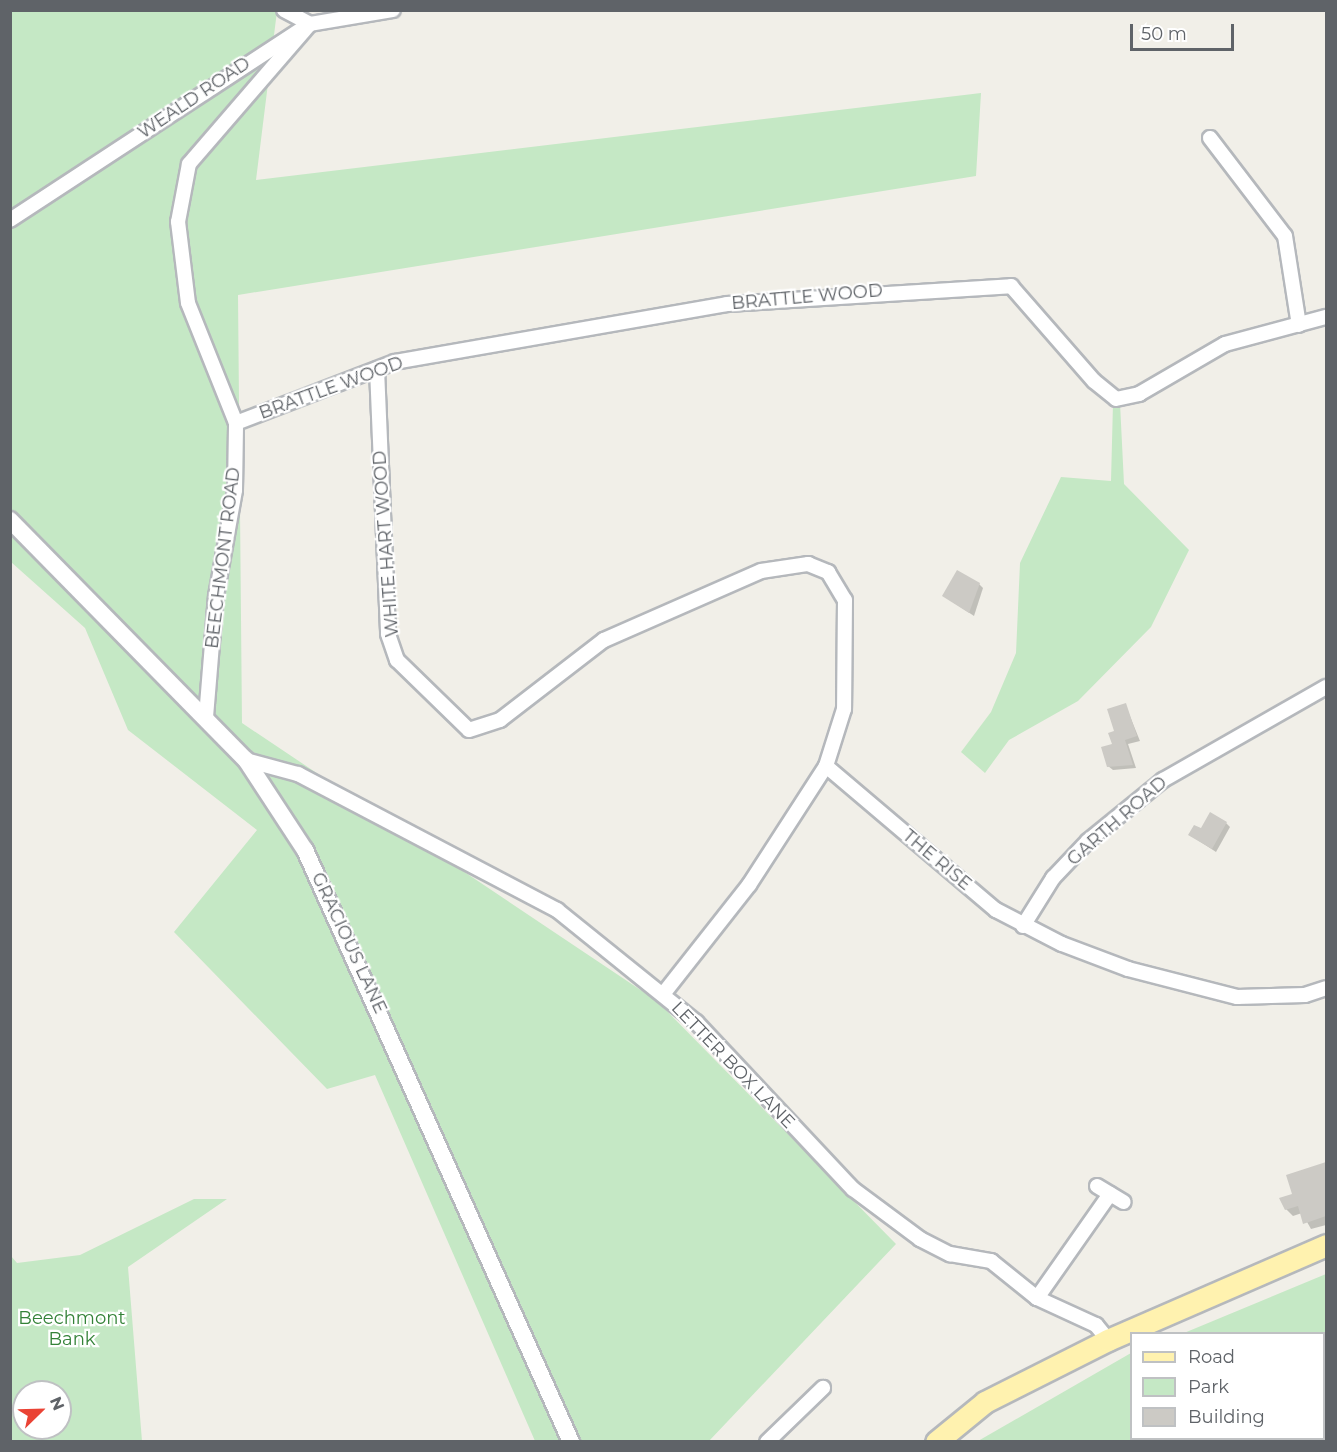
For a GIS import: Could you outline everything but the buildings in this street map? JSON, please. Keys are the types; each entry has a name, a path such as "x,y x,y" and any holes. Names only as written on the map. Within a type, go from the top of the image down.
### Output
{"main road":[{"path":"936,1442 985,1402 1108,1340 1326,1245"}],"street":[{"path":"284,10 310,24"},
{"name":"WEALD ROAD","path":"10,220 310,24 393,10"},
{"name":"BEECHMONT ROAD","path":"206,717 216,596 234,490 236,423 188,303 178,222 189,164 310,24"},
{"path":"1210,138 1285,236 1299,325"},
{"name":"BRATTLE WOOD","path":"236,423 376,369 727,304 1011,286 1094,381 1116,399 1139,394 1225,344 1326,317"},
{"name":"WHITE HART WOOD","path":"376,369 388,634 397,660 469,730 500,720 604,640 634,624 761,571 808,564 828,572 845,600 844,709 826,766"},
{"name":"GRACIOUS LANE","path":"10,520 246,760 305,850 347,937 571,1442"},
{"name":"GARTH ROAD","path":"1023,926 1053,878 1088,841 1162,780 1326,687"},
{"name":"LETTER BOX LANE","path":"246,760 309,778 557,910 664,993 853,1189 920,1239 950,1254 991,1261 1037,1298 1096,1325 1108,1340"},
{"path":"664,993 749,885 826,766"},
{"name":"THE RISE","path":"826,766 996,910 1023,926 1128,969 1237,997 1305,995 1326,988"},
{"path":"1097,1186 1124,1202"},
{"path":"1037,1298 1110,1194"},
{"path":"767,1442 823,1388"}],"green space":[{"path":"11,11 277,11 256,180 981,93 976,176 238,295 242,723 657,1001 896,1244 709,1441 535,1441 375,1075 327,1089 174,932 257,830 128,730 85,628 11,562"},
{"path":"1113,403 1120,403 1124,484 1189,550 1151,627 1078,701 1009,740 985,773 961,752 991,712 1016,653 1020,563 1061,477 1111,481"},
{"name":"Beechmont Bank","path":"194,1199 227,1199 128,1267 142,1441 11,1441 11,1256 17,1263 80,1255"},
{"path":"1326,1274 1326,1441 978,1441 1130,1354 1130,1440 1325,1440 1325,1332 1186,1332"}]}
